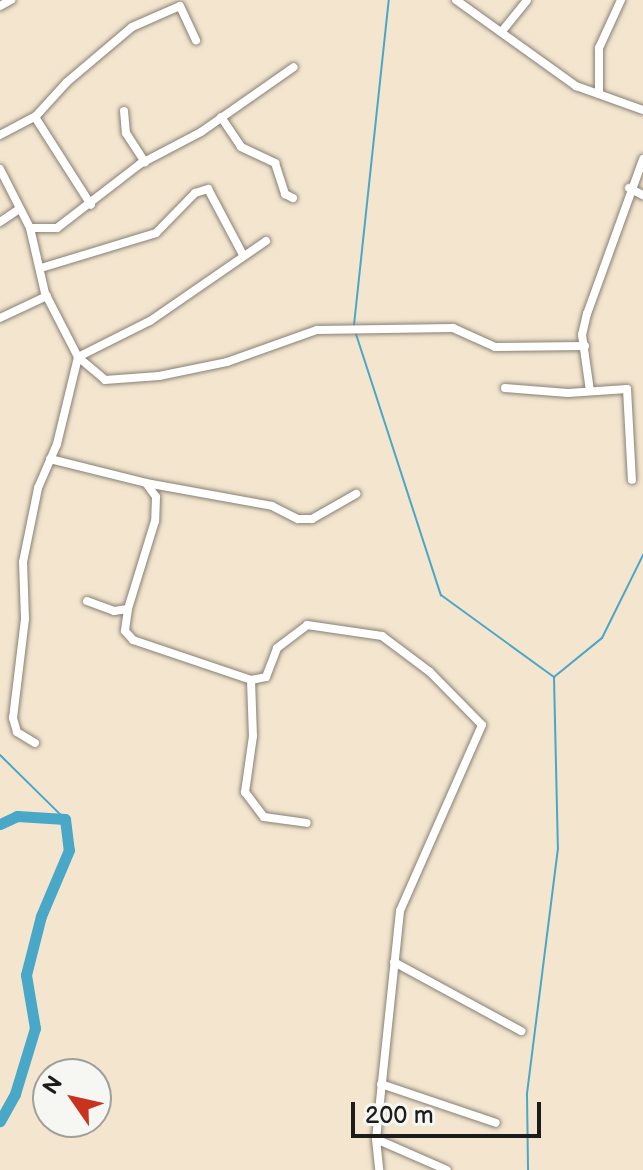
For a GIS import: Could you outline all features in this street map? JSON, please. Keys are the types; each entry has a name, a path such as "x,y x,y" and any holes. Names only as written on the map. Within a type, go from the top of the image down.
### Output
{"street":[{"path":"0,6 11,0"},
{"path":"456,0 503,30 576,86 643,110"},
{"path":"503,30 527,0"},
{"path":"599,94 599,48 621,0"},
{"path":"0,135 35,117 132,27 180,6 196,40"},
{"path":"30,228 57,228 145,162 221,117 294,67"},
{"path":"124,111 126,133 145,162"},
{"path":"35,117 91,205"},
{"path":"221,117 241,147 275,163 285,194 293,198"},
{"path":"590,391 582,335 598,273 610,258 629,188 643,159"},
{"path":"0,169 30,228 47,296 78,357 105,380 159,376 227,362 317,330 453,328 495,347 585,346"},
{"path":"629,188 643,195"},
{"path":"41,268 156,233 195,193 208,189 242,253"},
{"path":"0,222 19,209"},
{"path":"35,743 17,732 11,698 25,619 25,549 78,357 150,321 242,253 266,241"},
{"path":"0,318 47,296"},
{"path":"505,388 627,389 632,480"},
{"path":"50,459 146,483 272,506 298,519 312,519 356,494"},
{"path":"146,483 156,497 155,521 128,609 125,631 133,640 251,680 266,677 277,648 307,625 382,636 401,649 482,725 481,737 413,873 398,920 376,1139 379,1170"},
{"path":"87,601 114,611 128,609"},
{"path":"251,680 253,736 245,792 264,817 307,823"},
{"path":"394,962 521,1031"},
{"path":"381,1084 496,1123"},
{"path":"376,1139 447,1170"}],"waterway":[{"path":"354,325 389,0"},
{"path":"355,331 441,595 554,677 558,848 527,1095 528,1170"},
{"path":"554,677 602,638 643,555"},
{"path":"0,755 65,819"},
{"path":"0,824 17,816 65,819 69,850 41,916 26,975 35,1028 15,1094 0,1121"}]}
